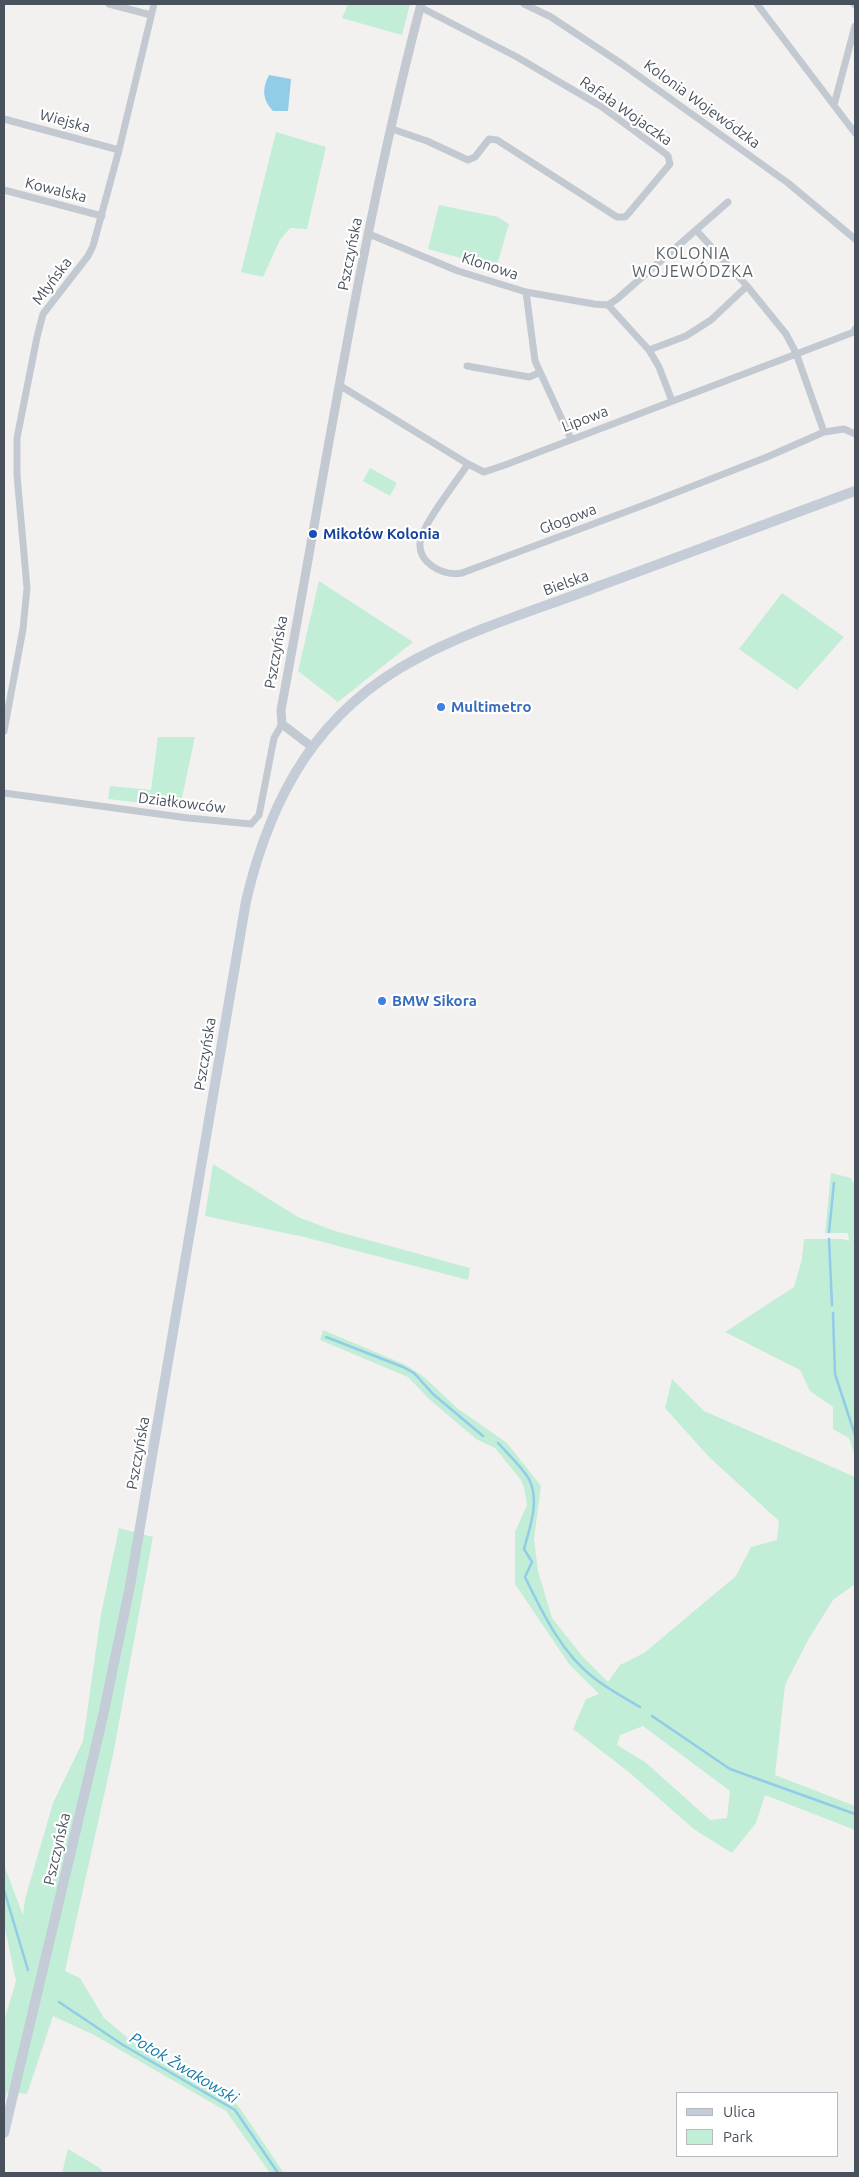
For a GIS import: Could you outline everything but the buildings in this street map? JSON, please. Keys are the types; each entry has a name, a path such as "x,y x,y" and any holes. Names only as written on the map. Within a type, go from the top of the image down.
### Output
{"main road":[{"name":"Bielska","path":"312,746 364,694 385,678 418,658 491,626 855,491"},
{"name":"Pszczyńska","path":"4,2134 99,1735 130,1586 246,901 252,876 271,819 289,782 312,746"}],"street":[{"path":"109,4 151,15"},
{"name":"Młyńska","path":"4,731 23,629 27,588 17,475 17,438 37,337 43,314 88,256 93,246 119,150 154,4"},
{"name":"Kolonia Wojewódzka","path":"524,4 550,17 622,64 788,183 855,239"},
{"path":"757,4 855,133"},
{"name":"Pszczyńska","path":"282,724 281,710 339,385 369,234 420,5"},
{"name":"Rafała Wojaczka","path":"392,128 427,141 468,160 475,157 489,140 498,140 617,218 625,217 628,214 670,164 666,154 602,107 517,56 420,5"},
{"path":"834,105 855,26"},
{"name":"Wiejska","path":"4,119 119,150"},
{"name":"Kowalska","path":"4,190 102,216"},
{"path":"672,401 659,367 648,350 608,304 617,299 728,202"},
{"path":"696,230 747,286 786,334 796,353 824,432"},
{"name":"Klonowa","path":"369,234 458,271 526,292 580,303 608,304"},
{"path":"648,350 686,336 711,320 747,286"},
{"path":"526,292 535,361 571,439"},
{"name":"Lipowa","path":"339,385 484,472 855,331"},
{"path":"467,366 529,377 539,373"},
{"name":"Głogowa","path":"468,464 424,529 420,543 425,560 439,570 450,574 462,573 634,509 767,457 824,432 844,429 855,434"},
{"path":"282,724 312,746"},
{"name":"Działkowców","path":"4,793 188,818 251,824 255,822 259,815 274,738 282,724"}],"green space":[{"path":"348,4 410,4 402,35 342,18"},
{"path":"276,132 326,147 307,229 290,228 280,240 263,277 241,272"},
{"path":"439,205 498,217 509,224 496,268 428,249"},
{"path":"370,468 397,483 390,496 363,481"},
{"path":"319,581 413,642 338,702 298,671"},
{"path":"782,593 844,637 797,690 739,649"},
{"path":"158,737 195,737 180,807 108,799 110,786 151,790"},
{"path":"213,1164 298,1217 335,1231 470,1268 468,1280 304,1237 205,1216"},
{"path":"831,1173 851,1178 855,1187 855,1456 849,1438 833,1429 833,1407 810,1391 800,1370 725,1332 794,1287 802,1259 804,1239 843,1239 849,1241 848,1233 825,1233"},
{"path":"323,1330 406,1365 424,1377 457,1408 507,1443 541,1486 534,1539 538,1571 552,1618 583,1657 608,1682 620,1665 644,1653 736,1576 751,1547 777,1540 779,1521 709,1457 665,1408 672,1379 704,1411 855,1477 855,1584 833,1600 808,1640 785,1685 775,1775 855,1806 855,1830 765,1795 756,1823 732,1853 695,1830 630,1773 573,1729 586,1699 599,1694 569,1664 515,1584 515,1532 527,1505 521,1480 495,1448 476,1439 429,1399 408,1377 320,1340","holes":["643,1726 730,1791 727,1818 710,1820 645,1762 617,1745 620,1735"]},
{"path":"119,1528 153,1537 113,1755 65,1971 80,1978 104,2018 148,2055 210,2077 239,2107 284,2173 270,2173 226,2111 94,2035 53,2016 27,2094 7,2092 4,2105 4,2021 16,1981 4,1924 4,1865 23,1915 25,1899 53,1803 83,1741 101,1614"},
{"path":"68,2149 100,2168 103,2173 62,2173"}],"water":[{"path":"269,75 291,79 288,111 273,111 269,107 264,89"}],"waterway":[{"path":"829,1232 834,1183"},
{"path":"829,1239 832,1305"},
{"path":"833,1313 835,1374 855,1435"},
{"path":"326,1337 414,1373 433,1394 483,1436"},
{"path":"498,1443 522,1469 532,1487 534,1496 533,1514 524,1549 532,1562 525,1577 546,1618 563,1645 583,1668 605,1686 640,1707"},
{"path":"652,1716 730,1769 855,1814"},
{"name":"Potok Żwakowski","path":"4,1890 28,1970"},
{"name":"Potok Żwakowski","path":"59,2002 123,2045 235,2110 278,2173"}],"place":[{"name":"Mikołów Kolonia","path":"313,534"},
{"name":"Multimetro","path":"441,707"},
{"name":"BMW Sikora","path":"382,1001"}],"district":[{"name":"KOLONIA WOJEWÓDZKA","path":"693,263"}]}
